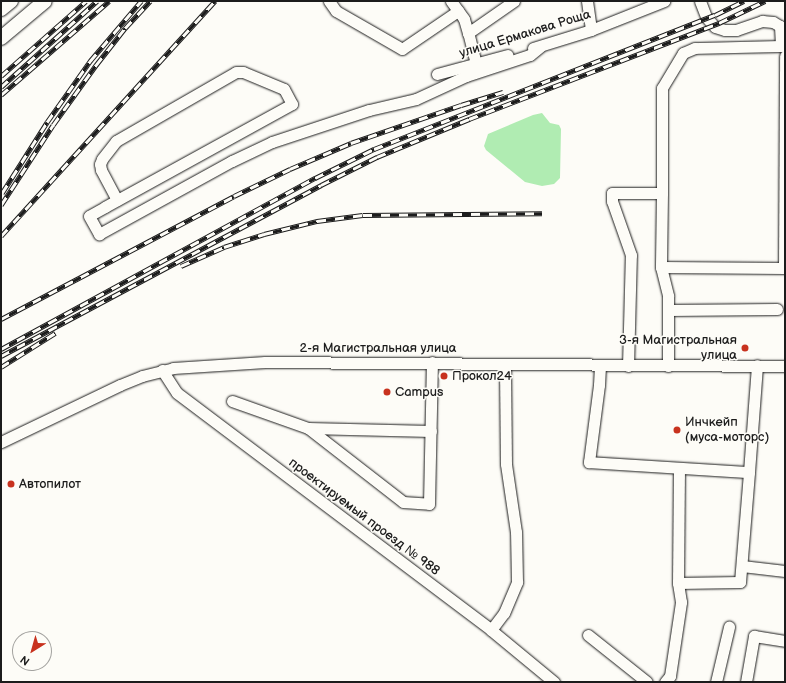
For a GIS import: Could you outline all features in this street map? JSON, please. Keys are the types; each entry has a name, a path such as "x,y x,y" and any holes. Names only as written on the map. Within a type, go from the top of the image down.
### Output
{"main road":[{"path":"1,9 11,1"},
{"path":"1,38 44,1"}],"street":[{"path":"329,1 336,11 402,49 458,11"},
{"path":"451,1 464,19 476,64"},
{"path":"468,34 514,1"},
{"path":"587,1 592,30"},
{"name":"улица Ермакова Роща","path":"437,74 592,30 664,1"},
{"path":"660,267 784,268 784,49 780,26 773,22 762,21 736,30 725,30 715,27 706,17 700,1"},
{"path":"118,200 101,170 100,164 102,159 116,141 236,72 243,72 284,89 292,104 118,200 89,216 99,234 232,161 272,142 369,110 416,99 466,76 530,55 540,46"},
{"path":"668,366 668,296 660,267 662,88 683,52 695,48 784,49"},
{"path":"628,366 631,255 612,201 612,193 662,193"},
{"path":"668,310 777,309"},
{"name":"2-я Магистральная улица","path":"1,442 120,385 162,370 265,362 432,362 600,366 778,366 785,361"},
{"path":"308,428 403,502 429,504 432,362"},
{"path":"491,630 504,613 517,582 516,532 506,464 505,364"},
{"path":"600,366 589,462 679,469 749,472"},
{"path":"678,583 740,582 757,366"},
{"name":"проектируемый проезд № 988","path":"162,370 177,393 491,630 554,682"},
{"path":"232,401 308,428 431,431"},
{"path":"665,682 670,676 681,602 678,583 679,469"},
{"path":"742,566 785,571"},
{"path":"716,682 729,627"},
{"path":"588,635 647,682"},
{"path":"746,682 754,636 785,640"}],"green space":[{"path":"542,113 550,123 559,125 561,129 560,178 554,184 542,186 525,182 486,150 484,146 488,134 533,115"}],"railway":[{"path":"1,76 86,1"},
{"path":"1,87 97,1"},
{"path":"1,95 109,1"},
{"path":"2,193 47,122 90,61 141,1"},
{"path":"1,205 53,125 96,65 125,28 150,1"},
{"path":"1,236 215,1"},
{"path":"1,349 315,178 374,149 715,15 744,1"},
{"path":"1,356 321,185 377,157 469,119 719,23 765,1"},
{"path":"1,319 234,196 290,169 351,143 503,92"},
{"path":"181,266 224,247 264,234 317,221 363,215 542,213"},
{"path":"1,367 55,333"}],"place":[{"name":"3-я Магистральная улица","path":"745,348"},
{"name":"Прокол24","path":"444,376"},
{"name":"Campus","path":"387,392"},
{"name":"Инчкейп (муса-моторс)","path":"677,430"},
{"name":"Автопилот","path":"11,484"}]}
